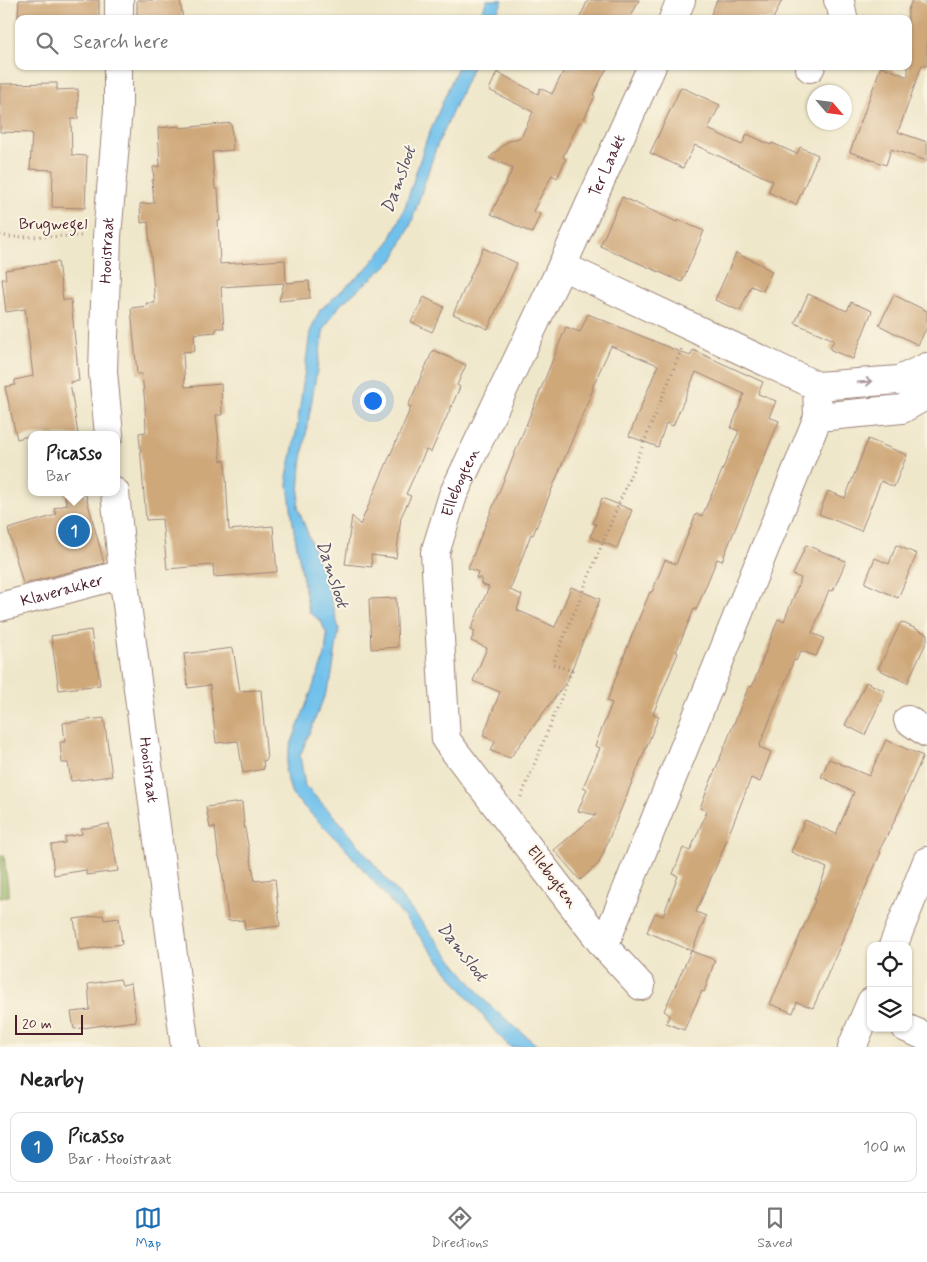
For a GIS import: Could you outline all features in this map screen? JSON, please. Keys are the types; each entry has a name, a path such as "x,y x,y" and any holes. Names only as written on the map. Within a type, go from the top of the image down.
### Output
{"street":[{"path":"119,0 119,15"},
{"path":"675,15 682,0"},
{"path":"838,0 840,1 843,15"},
{"name":"Hooistraat","path":"109,431 103,372 107,236 118,109 118,70"},
{"name":"Ter Laakt","path":"562,266 650,70"},
{"path":"562,266 816,386 899,380 927,367"},
{"name":"Ellebogten","path":"562,266 453,495 435,553 446,740 604,946 641,986"},
{"path":"604,946 818,417 816,386"},
{"path":"818,417 902,409 927,395"},
{"name":"Hooistraat","path":"115,496 123,574 185,1047"},
{"name":"Klaverakker","path":"0,607 123,574"},
{"path":"895,942 927,861"},
{"path":"852,1047 867,1013"},
{"path":"912,1031 927,1037"}],"path":[{"name":"Brugwegel","path":"0,235 9,237 107,236"},
{"path":"510,823 572,671 554,664 691,326"}],"green space":[{"path":"4,855 9,896 0,897 0,857"}],"water":[{"path":"487,0 503,0 496,15 481,15"},
{"path":"456,70 471,70 436,148 411,224 393,260 341,304 324,328 301,465 298,508 326,581 339,629 331,680 300,756 305,786 339,821 489,1005 539,1047 510,1047 498,1035 409,923 344,847 292,795 285,771 289,750 325,655 327,635 321,621 309,612 294,531 287,477 297,428 310,332 320,310 365,270 389,242 405,207 426,141"}],"building":[{"path":"19,0 99,0 99,15 18,15"},
{"path":"137,0 180,0 182,15 137,15"},
{"path":"588,0 639,0 632,15 581,15"},
{"path":"717,0 782,0 775,15 711,15"},
{"path":"912,0 927,3 927,66 922,65 898,132 927,142 927,161 891,149 886,165 850,152 880,70 891,70 908,77 908,70 912,70 912,15 908,15"},
{"path":"564,70 606,70 582,123 579,122 563,157 566,159 557,178 552,175 533,211 540,214 532,233 491,214 513,168 489,158 507,142 521,137 533,112 489,90 497,72 538,94 540,88 552,94"},
{"path":"57,83 57,90 78,89 78,119 71,119 72,155 87,156 85,208 52,207 53,170 30,169 32,133 0,132 0,84"},
{"path":"681,87 720,105 708,129 742,145 747,134 797,154 800,147 818,155 796,205 768,192 773,181 695,145 683,168 650,153"},
{"path":"231,123 233,150 212,152 215,189 218,189 220,264 285,260 286,283 309,281 310,298 279,301 284,283 221,287 224,328 216,328 216,332 194,334 195,351 183,352 185,387 221,384 222,415 216,415 221,461 225,460 229,530 273,526 277,572 214,577 213,565 167,569 162,519 146,520 139,433 146,432 145,405 142,374 137,374 131,308 147,306 146,303 155,303 148,222 141,223 140,204 154,203 153,167 160,166 158,128 180,126 180,128"},
{"path":"622,197 677,222 678,220 704,231 682,282 600,246"},
{"path":"483,248 517,263 488,329 453,314"},
{"path":"736,253 772,271 763,291 751,286 740,311 715,300"},
{"path":"58,262 63,300 71,300 79,381 70,382 77,431 28,431 28,436 17,439 5,387 15,385 15,380 33,376 25,309 6,312 2,279 6,279 5,270"},
{"path":"808,294 847,311 851,302 872,311 853,359 831,350 830,348 834,340 795,323"},
{"path":"894,295 927,311 927,327 918,345 879,325"},
{"path":"424,297 444,307 432,332 411,322"},
{"path":"588,314 690,356 693,350 763,382 758,394 776,401 769,417 779,421 722,561 717,559 676,652 678,653 653,714 659,716 599,863 580,880 554,850 596,815 578,811 587,789 583,787 600,748 595,746 612,703 607,701 632,635 665,560 676,564 696,514 702,516 739,431 731,428 744,394 696,372 673,426 666,423 658,447 629,436 658,365 611,346 592,388 533,535 531,534 510,590 522,595 517,610 555,627 571,587 600,599 567,681 510,758 491,751 495,741 483,736 500,692 473,681 487,648 471,641 475,631 471,629 489,587 481,584 481,578 476,578 478,572 468,568 566,327 580,332"},
{"path":"433,350 466,365 457,385 460,387 431,452 426,450 406,494 411,496 401,517 396,558 371,555 372,567 345,564 352,516 360,525 411,407 408,406"},
{"path":"868,439 907,455 894,487 881,481 861,531 819,514 828,491 845,498"},
{"path":"65,496 86,496 104,563 23,584 8,529 56,515 54,508 67,505"},
{"path":"602,498 632,510 617,548 590,537 596,524 593,523"},
{"path":"806,545 846,561 833,591 829,590 812,633 824,638 816,656 801,651 796,661 794,660 759,747 771,752 760,782 751,778 696,912 706,916 692,951 647,932 655,913 663,916 678,876 673,874 683,848 690,851 707,811 700,808 749,686 752,687 778,619 784,621 801,578 793,575"},
{"path":"896,545 917,554 898,598 865,583 875,558 889,564"},
{"path":"396,598 398,647 371,649 369,599"},
{"path":"901,622 927,634 927,641 907,683 878,669"},
{"path":"91,630 100,685 59,690 51,636"},
{"path":"233,648 240,691 261,690 267,760 263,761 264,769 243,773 238,741 216,743 210,685 188,688 184,654"},
{"path":"866,682 885,691 865,735 845,725"},
{"path":"104,718 112,776 71,781 68,763 62,763 60,742 65,742 63,723"},
{"path":"886,740 923,756 879,851 881,852 813,1008 797,1002 793,1013 770,1004 815,901 827,868 791,852 805,820 836,834 854,792 821,777 829,759 869,776"},
{"path":"242,802 244,824 255,881 275,879 280,926 245,930 244,920 228,921 215,827 210,828 206,807"},
{"path":"109,824 118,871 86,875 86,870 54,875 51,845 65,843 65,837 82,834 81,829"},
{"path":"103,915 104,920 119,918 122,944 79,950 74,919"},
{"path":"691,951 715,960 704,992 702,991 684,1030 666,1023 670,1015 664,1011"},
{"path":"120,979 122,985 131,983 136,1021 74,1029 71,1012 90,1010 88,984"}],"place":[{"name":"Picasso","path":"74,531"}],"water label":[{"name":"Damsloot","path":"399,180"},
{"name":"Damsloot","path":"332,574"},
{"name":"Damsloot","path":"462,952"}]}
